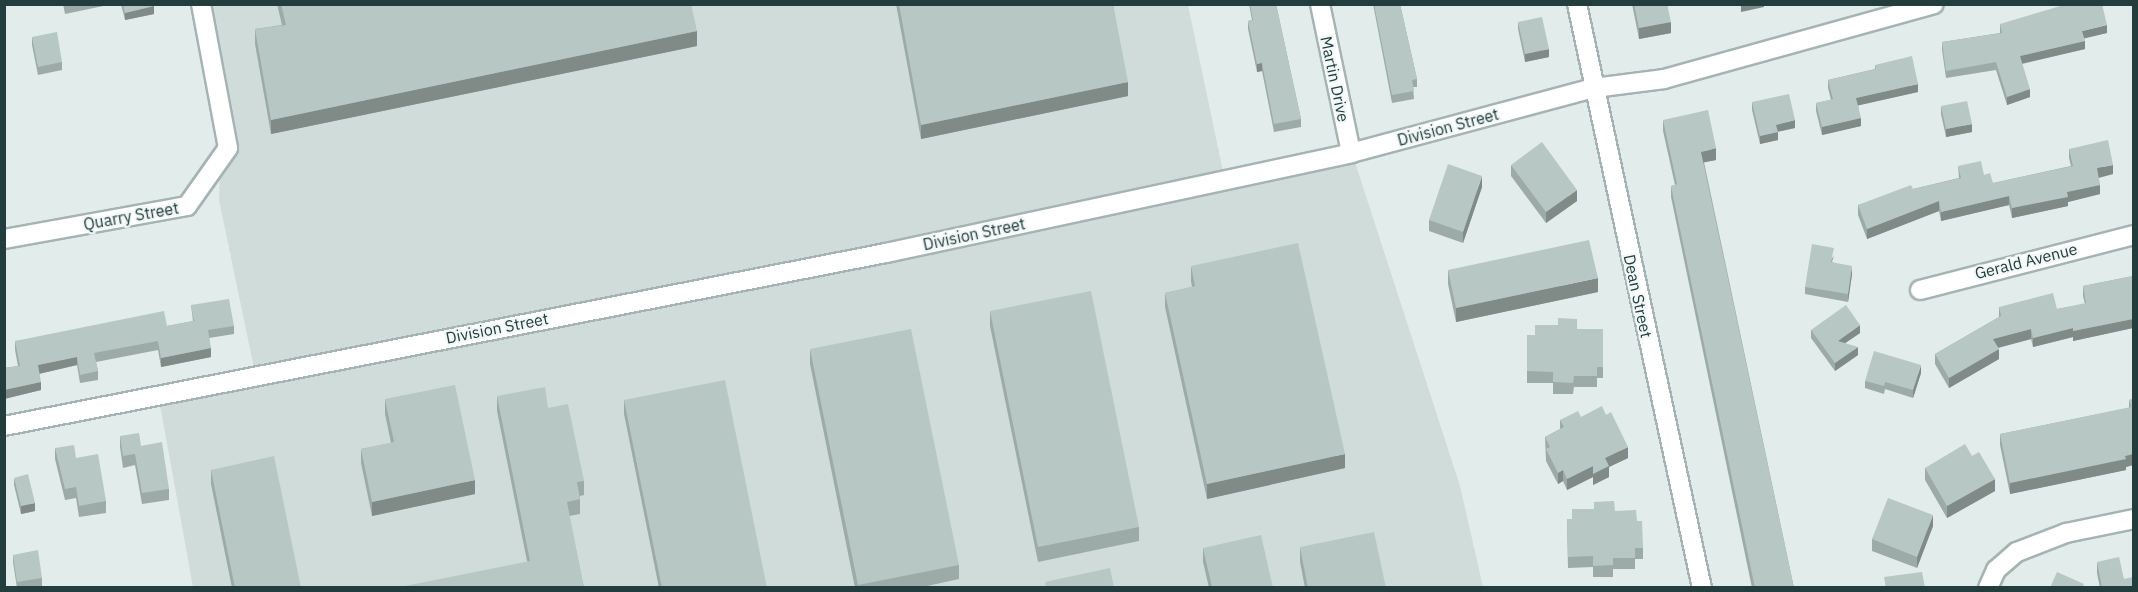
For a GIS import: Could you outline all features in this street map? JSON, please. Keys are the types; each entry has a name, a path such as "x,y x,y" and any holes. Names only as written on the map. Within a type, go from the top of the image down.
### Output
{"street":[{"name":"Quarry Street","path":"4,239 187,206 228,148 201,4"},
{"name":"Martin Drive","path":"1320,4 1351,153"},
{"name":"Dean Street","path":"1577,4 1702,588"},
{"name":"Division Street","path":"4,426 886,253 1351,153 1594,88 1664,79 1934,4"},
{"name":"Gerald Avenue","path":"1920,290 2133,235"},
{"path":"1988,588 1996,570 2017,552 2066,533 2133,519"}],"shaded area":[{"path":"203,5 1188,5 1224,176 1351,150 1460,486 1483,587 193,587 159,399 254,368 219,200 221,146"}],"building":[{"path":"123,4 154,4 154,6 125,13"},
{"path":"281,4 691,4 697,31 271,120 255,29 286,25"},
{"path":"899,4 1113,4 1128,82 921,125"},
{"path":"1250,4 1276,4 1301,119 1274,124 1262,63 1257,64 1248,21 1253,20"},
{"path":"1374,4 1400,4 1417,79 1412,80 1414,91 1392,95"},
{"path":"1634,4 1667,4 1671,22 1639,28"},
{"path":"2067,4 2102,4 2107,25 2082,31 2085,41 2020,56 2030,89 2007,97 1996,62 1946,71 1942,42 2002,33 2000,24"},
{"path":"1542,17 1549,49 1525,54 1518,22"},
{"path":"57,32 62,62 38,67 32,37"},
{"path":"1912,56 1918,84 1856,98 1861,118 1822,127 1816,103 1833,99 1828,80 1876,69 1875,65"},
{"path":"1789,94 1795,120 1776,125 1778,132 1760,136 1752,102"},
{"path":"1967,101 1972,124 1946,129 1941,106"},
{"path":"1708,110 1716,148 1701,152 1794,588 1755,588 1671,186 1677,184 1663,120"},
{"path":"2108,140 2113,165 2097,168 2100,185 2067,192 2068,197 2012,208 2009,196 1941,212 1939,201 1867,229 1858,205 1911,185 1913,189 1961,178 1958,166 1981,161 1984,175 1990,173 1993,183 2073,166 2069,149"},
{"path":"1542,142 1577,190 1546,212 1511,165"},
{"path":"1448,164 1482,176 1463,232 1429,220"},
{"path":"1589,240 1598,278 1456,308 1448,270"},
{"path":"1298,243 1345,454 1207,484 1165,293 1195,286 1191,266"},
{"path":"1812,244 1834,248 1831,262 1852,266 1848,294 1805,287"},
{"path":"2133,276 2133,319 2073,331 2073,328 2033,338 2031,329 1993,339 1999,349 1949,378 1935,354 2001,316 1999,307 2053,293 2057,309 2086,303 2083,286"},
{"path":"1091,291 1139,527 1038,547 990,311"},
{"path":"229,299 234,326 208,330 211,348 161,358 158,341 94,353 98,371 80,375 77,357 38,365 41,382 4,390 4,368 20,366 15,341 164,311 167,326 194,321 191,305"},
{"path":"1846,305 1860,325 1838,341 1858,347 1835,363 1811,330"},
{"path":"1558,318 1577,319 1577,329 1603,329 1603,367 1597,367 1597,376 1574,376 1573,383 1553,382 1553,372 1527,371 1527,335 1535,335 1535,325 1558,325"},
{"path":"911,329 959,565 858,585 810,349"},
{"path":"1874,351 1921,365 1913,390 1885,382 1884,386 1865,381"},
{"path":"725,380 767,588 662,588 624,400"},
{"path":"455,385 475,480 372,502 361,449 394,442 385,399"},
{"path":"545,387 548,408 568,404 584,481 577,482 580,499 567,502 584,588 395,588 530,561 497,396"},
{"path":"2133,399 2133,454 2125,456 2126,459 2010,483 2000,434 2131,407 2129,400"},
{"path":"1602,406 1606,415 1611,412 1628,447 1605,458 1609,466 1593,474 1593,466 1567,479 1563,470 1558,473 1546,449 1550,447 1545,437 1564,427 1560,420 1578,411 1581,417"},
{"path":"139,433 141,446 162,442 169,489 142,493 135,454 123,456 120,436"},
{"path":"1965,444 1972,456 1979,452 1995,479 1947,506 1925,468"},
{"path":"74,445 76,458 98,454 106,501 79,506 76,487 65,489 55,448"},
{"path":"274,456 301,588 235,588 211,470"},
{"path":"28,474 35,503 21,506 14,478"},
{"path":"1888,498 1933,515 1917,557 1872,539"},
{"path":"1614,501 1615,511 1636,510 1637,521 1642,521 1643,548 1635,548 1635,558 1613,558 1613,565 1593,566 1593,556 1568,557 1567,519 1572,519 1572,509 1594,509 1594,502"},
{"path":"1374,532 1386,588 1308,588 1300,547"},
{"path":"1261,535 1273,588 1209,588 1212,587 1203,548"},
{"path":"38,550 42,578 17,582 13,555"},
{"path":"2119,557 2124,579 2133,577 2133,588 2102,588 2097,562"},
{"path":"1110,568 1114,588 1046,588 1045,582"},
{"path":"1922,572 1925,588 1886,588 1884,577"},
{"path":"2057,572 2084,584 2082,588 2050,588"}]}
